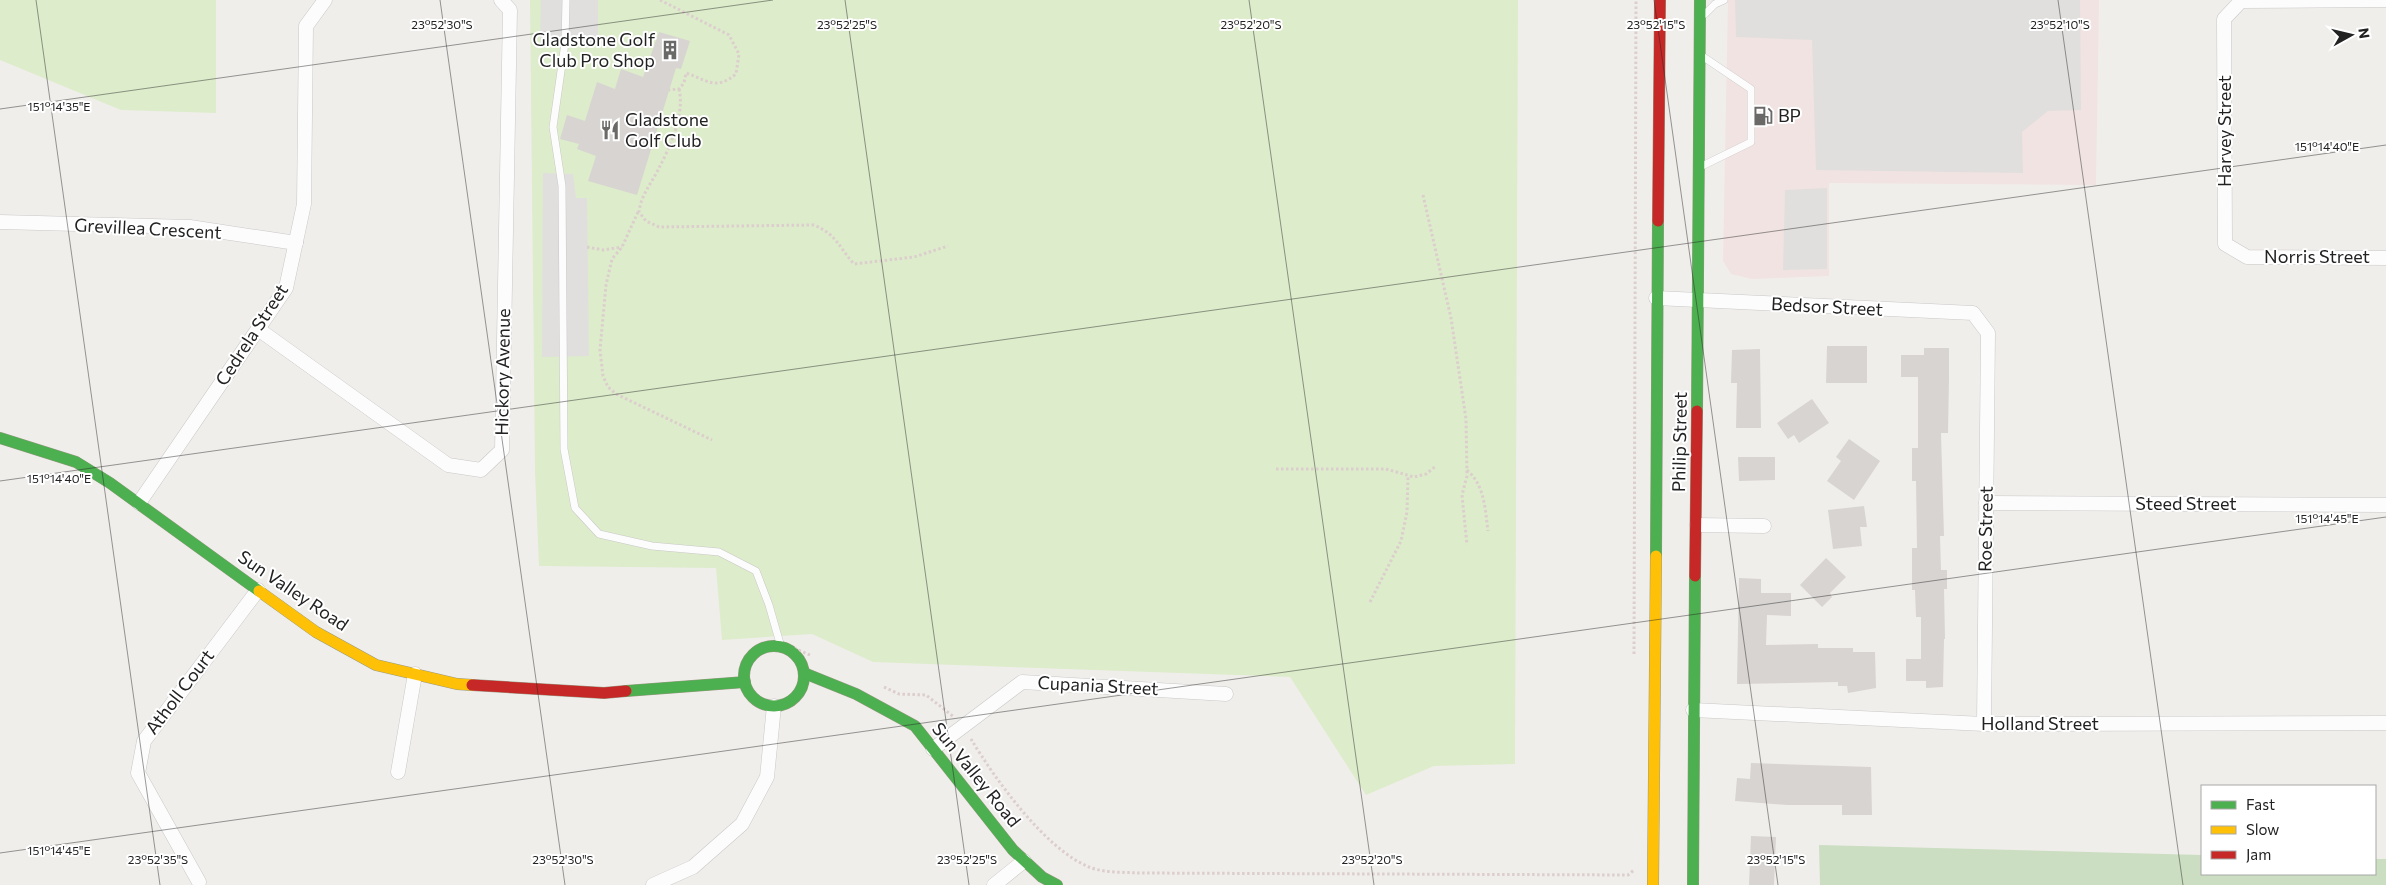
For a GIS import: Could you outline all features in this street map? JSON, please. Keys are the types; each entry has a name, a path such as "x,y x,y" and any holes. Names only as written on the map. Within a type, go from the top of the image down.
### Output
{"main road":[{"name":"Philip Street","path":"1653,885 1656,298 1660,0"},
{"name":"Philip Street","path":"1693,885 1700,0"},
{"name":"Sun Valley Road","path":"0,438 76,462 139,503 316,632 376,665 457,684 604,693 745,682"},
{"path":"781,646 797,656 804,673 803,686 796,696 786,703 774,706 756,699 749,692 745,682 745,670 750,659 764,648 781,646"},
{"name":"Sun Valley Road","path":"804,673 856,694 914,726 1024,861 1042,878 1057,885"}],"street":[{"name":"Cedrela Street","path":"139,503 286,288 304,204 306,26 325,0"},
{"name":"Hickory Avenue","path":"258,329 448,465 481,470 502,450 510,10 501,0"},
{"path":"2241,0 2386,0"},
{"name":"Harvey Street","path":"2241,0 2224,19 2226,244 2247,257"},
{"name":"Grevillea Crescent","path":"0,222 190,227 296,243"},
{"name":"Norris Street","path":"2247,257 2386,258"},
{"name":"Bedsor Street","path":"1656,298 1973,313 1988,333"},
{"name":"Roe Street","path":"1984,724 1988,333"},
{"name":"Steed Street","path":"1986,504 2386,505"},
{"path":"1697,525 1764,526"},
{"name":"Atholl Court","path":"199,882 138,773 144,741 258,590"},
{"path":"398,772 415,674"},
{"name":"Cupania Street","path":"933,749 1022,682 1226,694"},
{"path":"653,885 694,867 742,824 767,776 774,706"},
{"name":"Holland Street","path":"1693,710 1984,724 2386,722"},
{"path":"994,885 1024,861"}],"lane":[{"path":"566,0 566,43 552,127 562,186 564,449 575,508 599,534 652,546 719,552 756,571 769,605 781,646"},
{"path":"1700,19 1715,4 1724,0"},
{"path":"1699,167 1751,142 1751,89 1700,55"}],"path":[{"path":"660,0 730,35 739,54 736,74 728,81 711,84 686,73 684,82 679,89 680,110 678,122 658,169 640,203 639,212 622,247 612,259 606,285 600,350 603,376 608,387 616,394 712,440"},
{"path":"1634,664 1636,0"},
{"path":"669,90 679,89"},
{"path":"1423,195 1441,271 1466,419 1467,470 1462,495 1467,544"},
{"path":"639,212 646,221 659,228 814,225 828,231 837,239 854,264 914,257 948,246"},
{"path":"588,247 603,250 622,247"},
{"path":"1276,469 1386,469 1414,477 1426,474 1436,466"},
{"path":"1467,470 1474,476 1484,500 1488,531"},
{"path":"1370,602 1401,541 1407,512 1408,476"},
{"path":"794,648 812,656"},
{"path":"882,686 899,694 926,695 947,710 963,725 980,755 1015,805 1068,856 1090,867 1138,873 1628,875 1634,870 1635,864"}],"shaded area":[{"path":"541,0 598,0 598,45 540,41"},
{"path":"1728,0 2099,0 2096,185 1829,183 1829,276 1752,279 1731,274 1723,261"},
{"path":"1735,0 2080,0 2081,110 2048,111 2022,132 2023,173 1816,170 1812,40 1736,37"},
{"path":"543,173 573,174 576,198 587,198 589,356 542,357"},
{"path":"1827,188 1827,269 1783,270 1785,190"}],"green space":[{"path":"0,0 216,0 216,113 121,110 0,60"},
{"path":"530,0 1518,0 1515,764 1434,766 1366,795 1290,677 873,662 812,634 722,640 716,568 539,566 535,471"},
{"path":"1819,845 2201,855 2201,875 2376,875 2376,859 2386,859 2386,885 1820,885"}],"building":[{"name":"Gladstone Golf Club","path":"659,32 690,41 681,69 676,68 637,195 588,181 596,156 577,149 579,144 560,139 567,115 585,121 597,82 615,89 621,69 643,77"},
{"path":"1827,346 1867,346 1867,383 1826,383"},
{"path":"1924,348 1949,348 1948,433 1941,433 1944,536 1940,536 1941,570 1947,570 1947,589 1944,589 1945,639 1943,687 1926,688 1926,681 1906,681 1906,659 1921,659 1921,617 1916,617 1915,590 1912,590 1912,548 1917,548 1916,481 1912,481 1912,448 1918,448 1918,377 1901,377 1901,355 1924,355"},
{"path":"1760,349 1761,428 1736,428 1737,383 1731,383 1732,350"},
{"path":"1812,399 1829,423 1799,443 1794,435 1788,439 1777,423"},
{"path":"1849,439 1880,461 1854,500 1827,481 1841,461 1836,457"},
{"path":"1738,457 1775,457 1775,480 1739,481"},
{"path":"1864,506 1867,527 1860,527 1862,546 1833,549 1828,510"},
{"path":"1826,558 1846,577 1830,593 1832,597 1822,607 1800,585"},
{"path":"1739,578 1761,579 1761,593 1791,593 1791,616 1767,615 1766,645 1818,644 1818,648 1853,648 1853,652 1875,652 1876,688 1848,693 1847,686 1838,686 1838,682 1737,684"},
{"path":"1751,763 1871,767 1872,815 1842,815 1842,805 1787,805 1735,801 1737,778 1750,779"},
{"path":"1751,836 1776,837 1774,885 1749,885"}],"traffic: fast":[{"path":"1697,411 1700,0"},
{"path":"1656,556 1658,221"},
{"path":"0,438 76,462 110,483 259,591"},
{"path":"1693,885 1695,576"},
{"path":"774,646 790,651 795,655 799,660 804,676 799,692 795,697 790,701 774,706 758,701 753,697 749,692 744,676 749,660 753,655 758,651 774,646"},
{"path":"804,673 856,694 915,726 1013,850 1042,877 1057,885"},
{"path":"626,691 745,682"}],"traffic: slow":[{"path":"1653,885 1656,556"},
{"path":"259,591 316,632 376,665 457,684 472,685"}],"traffic: jam":[{"path":"1658,221 1660,0"},
{"path":"1695,576 1697,411"},
{"path":"472,685 604,693 626,691"}],"place":[{"name":"Gladstone Golf Club Pro Shop","path":"670,50"},
{"name":"BP","path":"1763,116"},
{"name":"Gladstone Golf Club","path":"610,130"}]}
